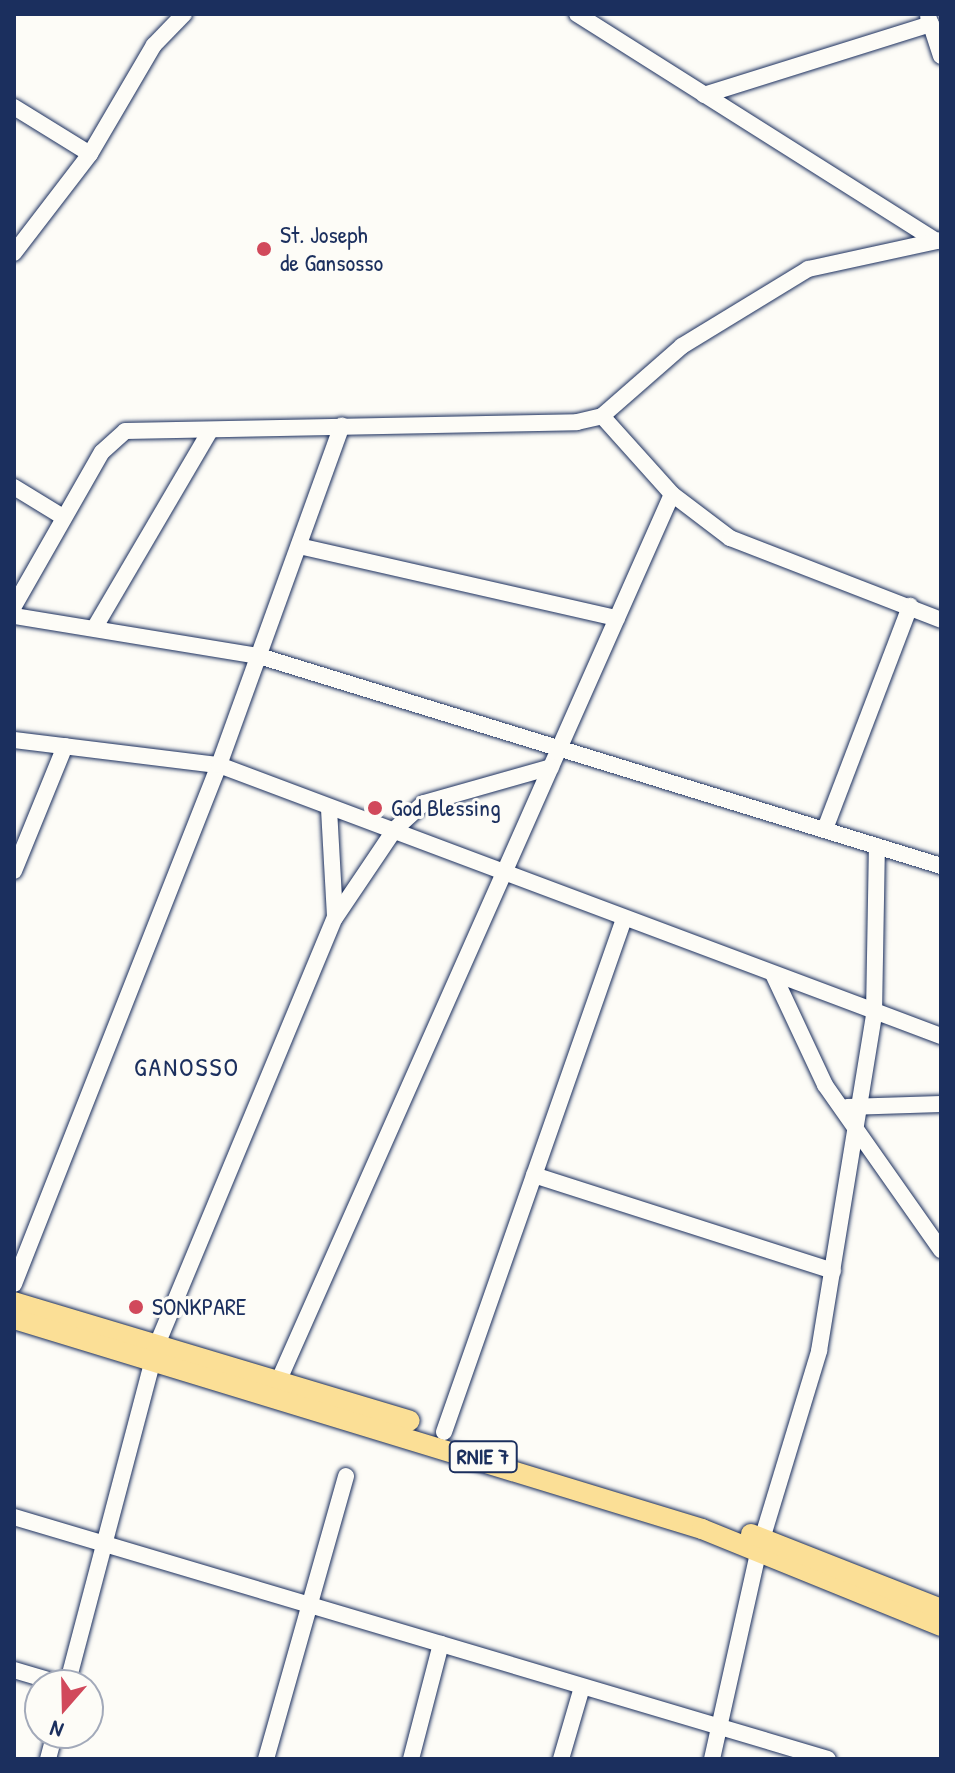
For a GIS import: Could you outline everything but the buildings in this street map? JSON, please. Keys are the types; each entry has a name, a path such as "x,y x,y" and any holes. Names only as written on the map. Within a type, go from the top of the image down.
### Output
{"main road":[{"name":"RNIE 7","path":"15,1318 278,1382 444,1432 941,1609"},
{"name":"RNIE 7","path":"154,1354 761,1543 941,1626"}],"street":[{"path":"14,253 90,154 154,45 184,14"},
{"path":"578,14 938,241"},
{"path":"704,95 929,19 941,56"},
{"path":"14,107 90,154"},
{"path":"14,606 102,452 125,431 210,431 602,416 682,346 808,269 938,241"},
{"path":"602,416 672,494 755,550 941,620"},
{"path":"14,1284 219,765 342,426"},
{"path":"95,627 210,431"},
{"path":"14,487 63,517"},
{"path":"278,1382 672,494"},
{"path":"299,546 617,618"},
{"path":"825,829 910,606"},
{"path":"14,616 259,656 561,745 941,866"},
{"path":"14,740 219,765 329,809 395,829 503,874 874,1014 941,1036"},
{"path":"14,871 65,746"},
{"path":"70,1669 154,1354 335,918 395,829 438,795 551,767"},
{"path":"329,809 335,918"},
{"path":"847,1107 874,1014 877,846"},
{"path":"444,1432 624,919"},
{"path":"774,976 847,1107 853,1128 941,1250"},
{"path":"847,1107 941,1104"},
{"path":"712,1759 761,1543 819,1351 853,1128"},
{"path":"534,1175 833,1271"},
{"path":"266,1759 346,1476"},
{"path":"14,1517 828,1759"},
{"path":"411,1759 441,1644"},
{"path":"561,1759 582,1687"}],"place":[{"name":"St. Joseph de Gansosso","path":"264,249"},
{"name":"God Blessing","path":"375,808"},
{"name":"SONKPARE","path":"136,1307"}],"district":[{"name":"GANOSSO","path":"187,1067"}]}
